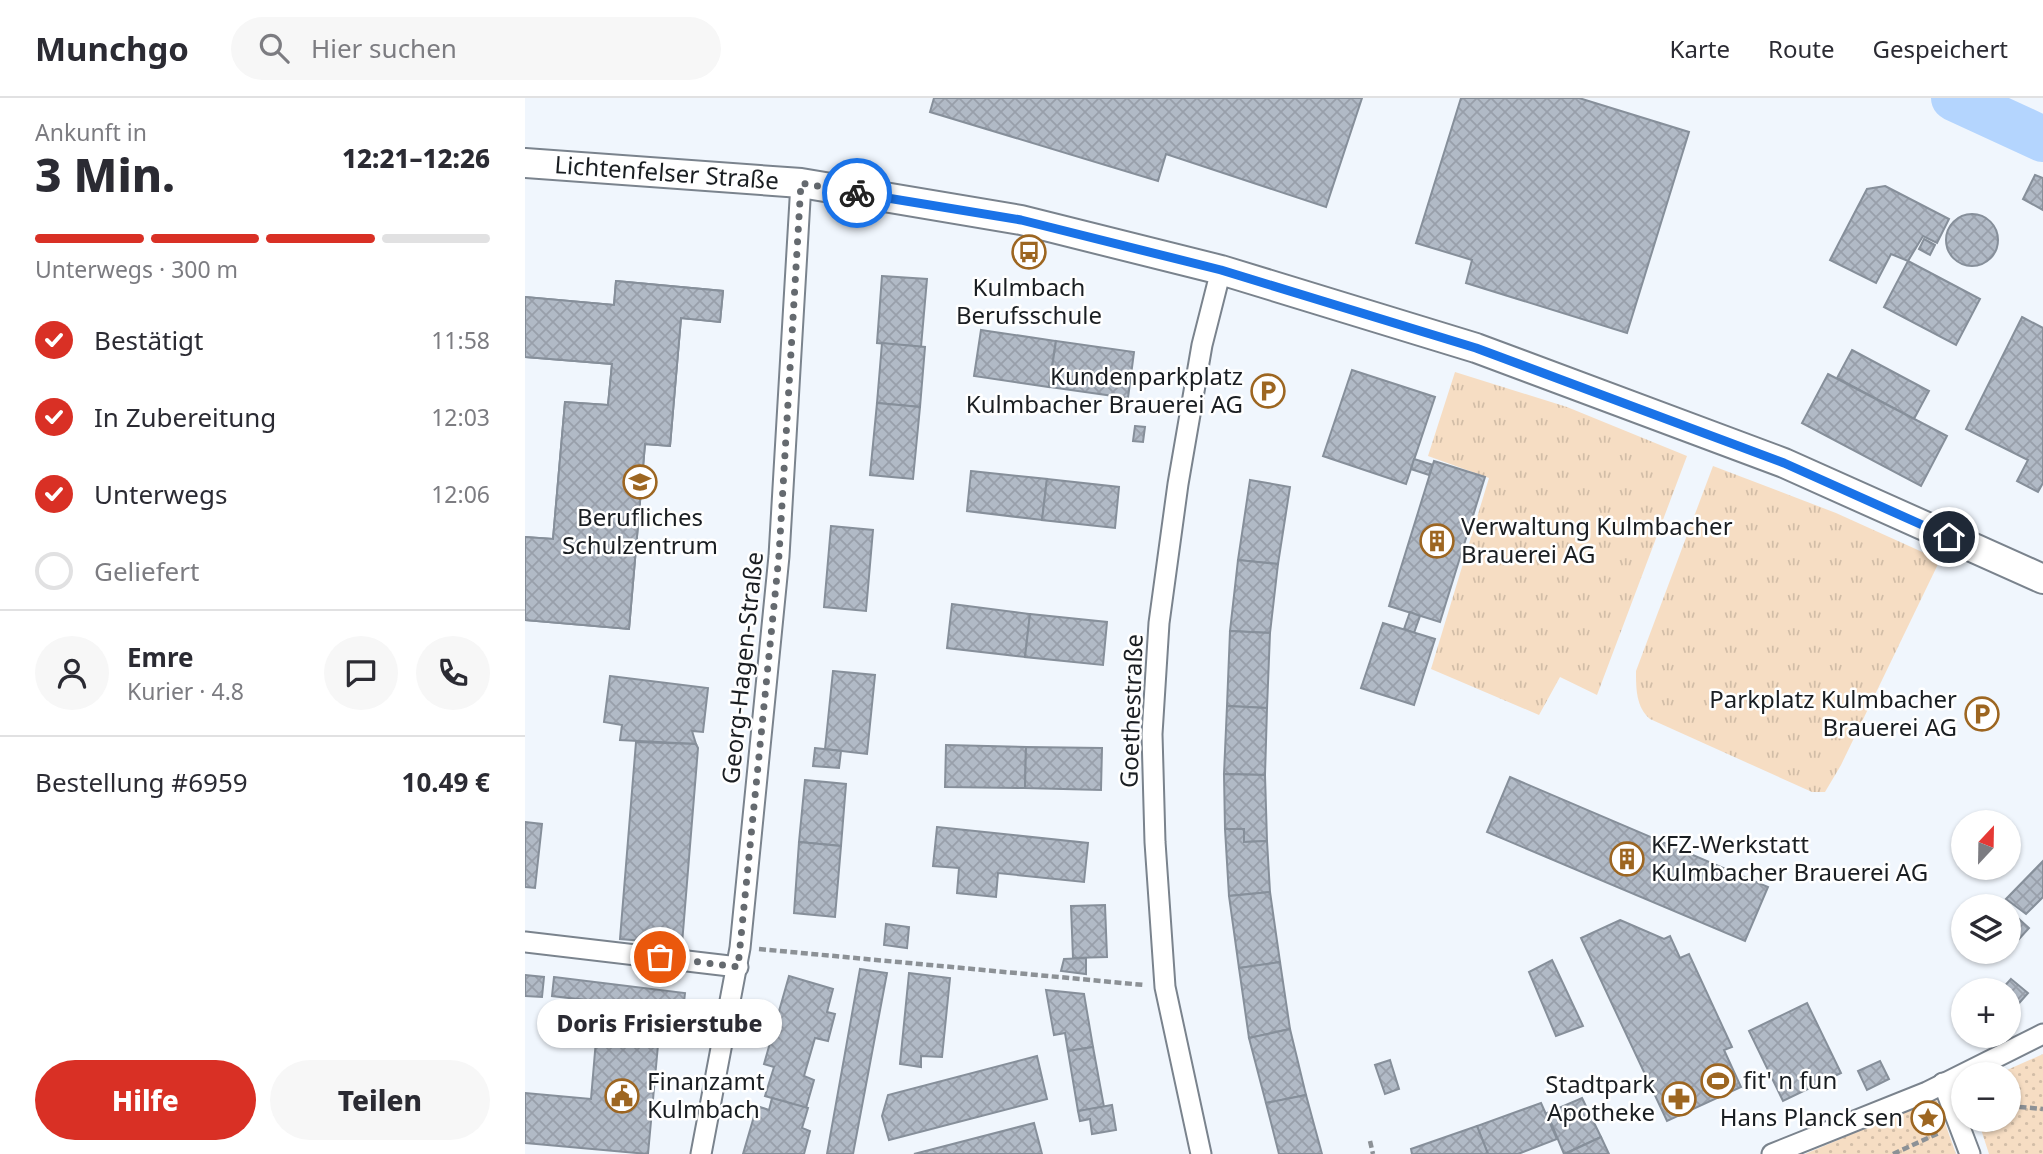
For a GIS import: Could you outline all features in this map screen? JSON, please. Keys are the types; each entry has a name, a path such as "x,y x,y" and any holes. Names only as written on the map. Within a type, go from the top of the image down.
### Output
{"street":[{"name":"Lichtenfelser Straße","path":"525,163 801,183 1021,220 1221,270 1476,348 1784,463 2043,579"},
{"name":"Georg-Hagen-Straße","path":"701,1154 739,957 779,555 801,183"},
{"name":"Goethestraße","path":"1201,1154 1165,987 1151,734 1159,623 1178,484 1202,345 1221,270"},
{"path":"525,942 739,957"},
{"path":"1772,1154 1943,1083 2043,1034"},
{"path":"1943,1083 1951,1103"},
{"path":"1962,1132 1970,1154"}],"path":[{"path":"739,957 1165,987"},
{"path":"2021,1107 2043,1109"},
{"path":"1893,1154 1951,1127"},
{"path":"1370,1141 1373,1154"}],"green space":[{"path":"1455,372 1567,407 1687,456 1597,695 1560,677 1539,715 1431,669 1489,478 1428,456"},
{"path":"1713,466 1836,513 1940,560 1841,765 1825,792 1812,792 1650,719 1639,703 1636,671"},
{"path":"2043,1054 2043,1154 1989,1154 1982,1132 2021,1132 2021,1064"},
{"path":"1936,1098 1956,1154 1805,1154"}],"building":[{"path":"934,98 1362,98 1326,207 1166,154 1158,181 930,112"},
{"path":"1461,98 1579,98 1689,132 1627,333 1466,283 1472,260 1416,243"},
{"path":"2035,175 2043,178 2043,210 2023,199"},
{"path":"1885,186 1949,219 1937,243 1923,236 1908,261 1891,254 1876,283 1830,260 1867,189"},
{"path":"1972,214 1991,221 1998,240 1991,259 1972,266 1953,259 1946,240 1953,221"},
{"path":"1924,239 1935,245 1930,255 1919,249"},
{"path":"1908,261 1980,299 1956,345 1884,307"},
{"path":"882,276 927,279 921,347 877,343"},
{"path":"616,281 723,291 720,322 681,318 670,446 645,444 629,629 525,620 525,537 553,539 565,402 608,405 612,364 525,357 525,297 614,305"},
{"path":"616,281 723,291 720,322 681,318 670,446 645,444 629,629 525,620 525,537 553,539 565,402 608,405 612,364 525,357 525,297 614,305"},
{"path":"2022,317 2043,328 2043,483 2038,492 2017,481 2028,460 1966,429"},
{"path":"981,330 1056,341 1049,387 974,376"},
{"path":"1056,341 1134,352 1128,398 1049,387"},
{"path":"882,343 925,347 920,407 877,403"},
{"path":"1852,350 1929,391 1914,419 1837,378"},
{"path":"1352,370 1435,397 1406,484 1323,456"},
{"path":"1828,374 1947,436 1921,486 1802,423"},
{"path":"877,403 920,407 913,479 870,475"},
{"path":"1135,426 1145,427 1143,442 1133,441"},
{"path":"1414,459 1433,465 1429,475 1411,469"},
{"name":"Verwaltung Kulmbacher Brauerei AG","path":"1434,461 1485,477 1440,622 1389,606"},
{"path":"971,471 1047,479 1042,520 967,511"},
{"path":"1047,479 1119,487 1115,528 1042,520"},
{"path":"1250,480 1290,487 1278,564 1238,560"},
{"path":"831,526 873,530 866,611 824,607"},
{"path":"1238,560 1278,564 1270,633 1230,631"},
{"path":"952,604 1030,614 1025,657 947,648"},
{"name":"Verwaltung Kulmbacher Brauerei AG","path":"1410,612 1420,616 1414,633 1404,629"},
{"path":"1030,614 1107,622 1103,665 1025,657"},
{"path":"1383,623 1435,639 1414,705 1361,688"},
{"path":"1230,631 1270,633 1267,708 1227,706"},
{"path":"833,671 875,675 867,754 825,749"},
{"path":"610,676 708,688 703,732 692,731 696,744 620,740 622,725 604,722"},
{"path":"1227,706 1267,708 1265,775 1224,774"},
{"path":"636,742 696,744 698,748 682,944 620,939"},
{"path":"946,745 1026,747 1025,788 945,787"},
{"path":"1026,747 1102,748 1101,790 1025,788"},
{"path":"815,748 841,751 839,768 813,766"},
{"path":"1224,774 1265,775 1267,841 1244,842 1244,829 1225,829"},
{"name":"KFZ-Werkstatt Kulmbacher Brauerei AG","path":"1510,777 1768,887 1745,941 1487,832"},
{"path":"805,780 846,784 841,846 799,842"},
{"path":"525,822 542,824 535,888 525,887"},
{"path":"937,827 1088,843 1084,882 998,873 996,897 957,893 959,868 933,866"},
{"path":"1225,829 1244,829 1244,842 1267,841 1270,892 1229,896"},
{"path":"799,842 841,846 835,917 794,913"},
{"path":"2043,861 2043,897 2026,914 2021,910 2021,894 2011,894"},
{"path":"1270,892 1280,962 1239,968 1229,896"},
{"path":"1105,905 1107,957 1073,958 1071,906"},
{"path":"1620,920 1664,939 1670,936 1680,958 1689,954 1732,1047 1724,1050 1741,1087 1667,1121 1581,938"},
{"path":"2021,921 2029,928 2021,937"},
{"path":"886,924 909,927 907,948 884,945"},
{"path":"1086,958 1086,974 1061,971 1064,959"},
{"path":"1552,960 1583,1026 1556,1036 1529,972"},
{"path":"1280,962 1290,1029 1249,1038 1239,968"},
{"path":"860,969 887,973 853,1154 827,1154"},
{"path":"909,973 950,978 942,1057 921,1056 921,1067 900,1064"},
{"path":"525,975 544,977 542,997 525,996"},
{"path":"789,976 833,989 827,1012 835,1014 828,1041 815,1038 804,1076 814,1080 806,1108 765,1096 774,1067 764,1064"},
{"path":"554,977 685,993 683,1011 552,996"},
{"path":"2021,987 2028,993 2021,1001"},
{"path":"1046,990 1084,994 1093,1047 1068,1051 1065,1033 1054,1035"},
{"path":"1807,1003 1841,1073 1783,1101 1749,1031"},
{"path":"1290,1029 1306,1095 1266,1103 1249,1038"},
{"name":"Finanzamt Kulmbach","path":"596,1040 658,1045 648,1154 525,1143 525,1093 591,1099"},
{"path":"1093,1047 1104,1107 1078,1111 1068,1051"},
{"path":"1037,1056 1047,1099 889,1140 882,1116 888,1095"},
{"path":"1390,1060 1399,1089 1385,1094 1375,1065"},
{"path":"1880,1061 1889,1079 1867,1090 1858,1071"},
{"path":"1306,1095 1322,1154 1279,1154 1266,1103"},
{"path":"772,1098 808,1108 802,1128 810,1131 804,1154 743,1154 757,1106 769,1110"},
{"path":"1582,1098 1601,1137 1564,1154 1547,1113"},
{"path":"1541,1103 1557,1139 1518,1154 1488,1154 1477,1126"},
{"path":"1112,1105 1116,1130 1092,1134 1090,1119 1080,1121 1078,1111"},
{"path":"1034,1123 1042,1154 914,1154"},
{"path":"1477,1126 1488,1154 1412,1154 1411,1149"},
{"path":"1601,1137 1609,1154 1565,1154"}],"waterway":[{"path":"1954,98 2043,139"}],"way so far":[{"path":"660,957 738,967 779,555 801,183 857,193"}],"place":[{"name":"Kulmbach Berufsschule","path":"1029,252"},
{"name":"Kundenparkplatz Kulmbacher Brauerei AG","path":"1268,391"},
{"name":"Berufliches Schulzentrum","path":"640,482"},
{"name":"Verwaltung Kulmbacher Brauerei AG","path":"1437,541"},
{"name":"Parkplatz Kulmbacher Brauerei AG","path":"1982,714"},
{"name":"KFZ-Werkstatt Kulmbacher Brauerei AG","path":"1627,859"},
{"name":"Doris Frisierstube","path":"660,957"},
{"name":"fit' n fun","path":"1718,1081"},
{"name":"Finanzamt Kulmbach","path":"622,1096"},
{"name":"Stadtpark Apotheke","path":"1679,1099"},
{"name":"Hans Planck sen","path":"1928,1118"}],"route":[{"path":"857,193 1021,220 1221,270 1476,348 1784,463 1949,537"}]}
